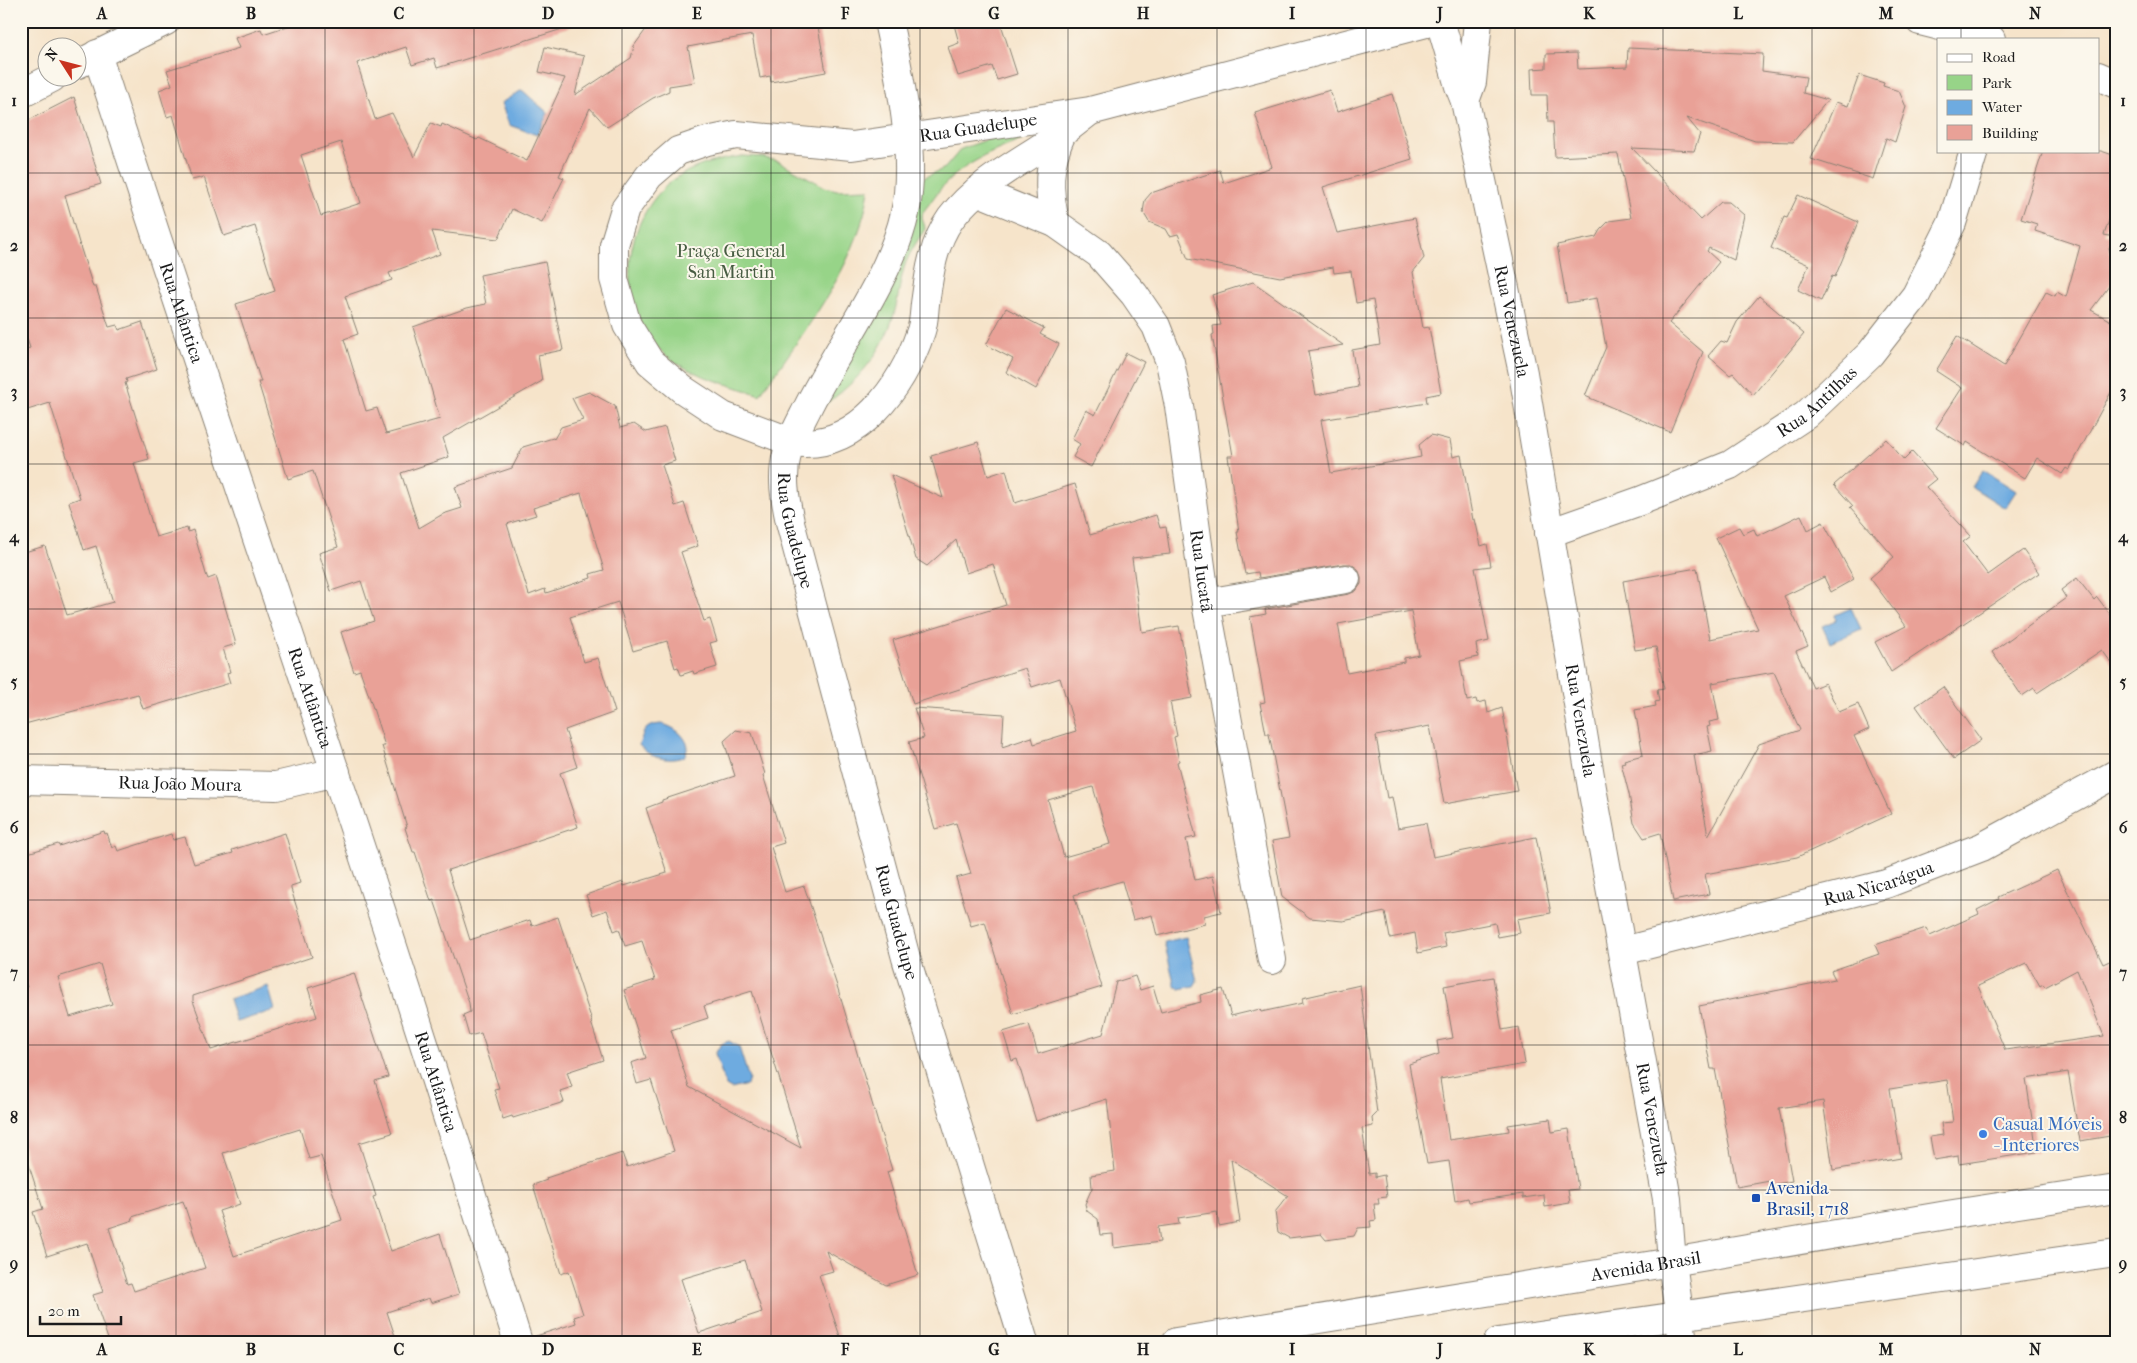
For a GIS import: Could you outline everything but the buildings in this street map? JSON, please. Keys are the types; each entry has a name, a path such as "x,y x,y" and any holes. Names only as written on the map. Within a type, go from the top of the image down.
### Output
{"street":[{"path":"88,59 166,21"},
{"path":"888,21 897,62 907,138 852,146 736,135 707,141 678,152 649,176 626,210 614,245 614,279 627,325 650,362 682,389 723,416 792,442 805,444 832,439 859,424 886,400 906,367 922,329 930,269 937,244 951,218 977,191 995,177 1062,133 1090,111"},
{"path":"1325,48 1349,21"},
{"name":"Rua Guadelupe","path":"1024,1342 906,958 790,522 784,484 787,454 824,376 870,296 893,250 905,213 908,176 907,138 1090,111 1434,21"},
{"name":"Rua Venezuela","path":"1440,21 1465,101 1523,373 1591,778 1667,1199 1672,1262 1683,1342"},
{"name":"Rua Venezuela","path":"1465,101 1472,82 1478,21"},
{"path":"1920,21 1989,34"},
{"name":"Rua Atlântica","path":"88,62 202,377 336,772 457,1146 518,1342"},
{"path":"2100,77 2116,84"},
{"path":"21,94 38,85"},
{"path":"1056,223 1049,178 1055,148 1062,133"},
{"name":"Rua Antilhas","path":"1549,532 1640,501 1730,465 1806,415 1870,354 1916,295 1952,223 1974,152"},
{"name":"Rua Iucatã","path":"977,191 1056,223 1099,254 1134,294 1156,326 1170,362 1179,406 1206,603 1272,960"},
{"path":"1206,603 1346,579"},
{"name":"Rua João Moura","path":"21,780 276,786 336,772"},
{"name":"Rua Nicarágua","path":"1623,951 1886,884 1982,847 2116,774"},
{"name":"Avenida Brasil","path":"1176,1342 2116,1189"},
{"path":"1498,1342 2116,1253"}],"green space":[{"path":"1017,129 1022,140 984,156 961,170 941,189 926,208 922,217 925,229 906,262 894,314 883,342 857,377 823,406 921,179 945,168 961,149"},
{"name":"Praça General San Martin","path":"743,156 761,157 778,161 825,187 837,190 869,189 857,236 836,281 810,324 760,395 693,372 668,357 658,348 644,329 635,308 630,285 630,261 634,238 643,217 656,197 672,181 688,171 715,161"}],"water":[{"path":"522,90 548,113 537,135 509,125 501,103"},
{"path":"1983,470 2016,491 2005,508 1972,487"},
{"path":"1851,608 1861,629 1830,643 1822,626 1836,620 1835,615"},
{"path":"662,724 671,727 684,738 688,746 685,756 673,759 660,758 648,753 639,745 645,730 651,726"},
{"path":"1186,937 1197,981 1194,986 1180,989 1175,986 1164,942"},
{"path":"268,986 275,1010 236,1022 229,999"},
{"path":"729,1041 739,1047 749,1079 747,1085 731,1089 726,1086 715,1054 721,1044"}],"place":[{"name":"Casual Móveis - Interiores","path":"1983,1134"},
{"name":"Avenida Brasil, 1718","path":"1756,1198"}]}
